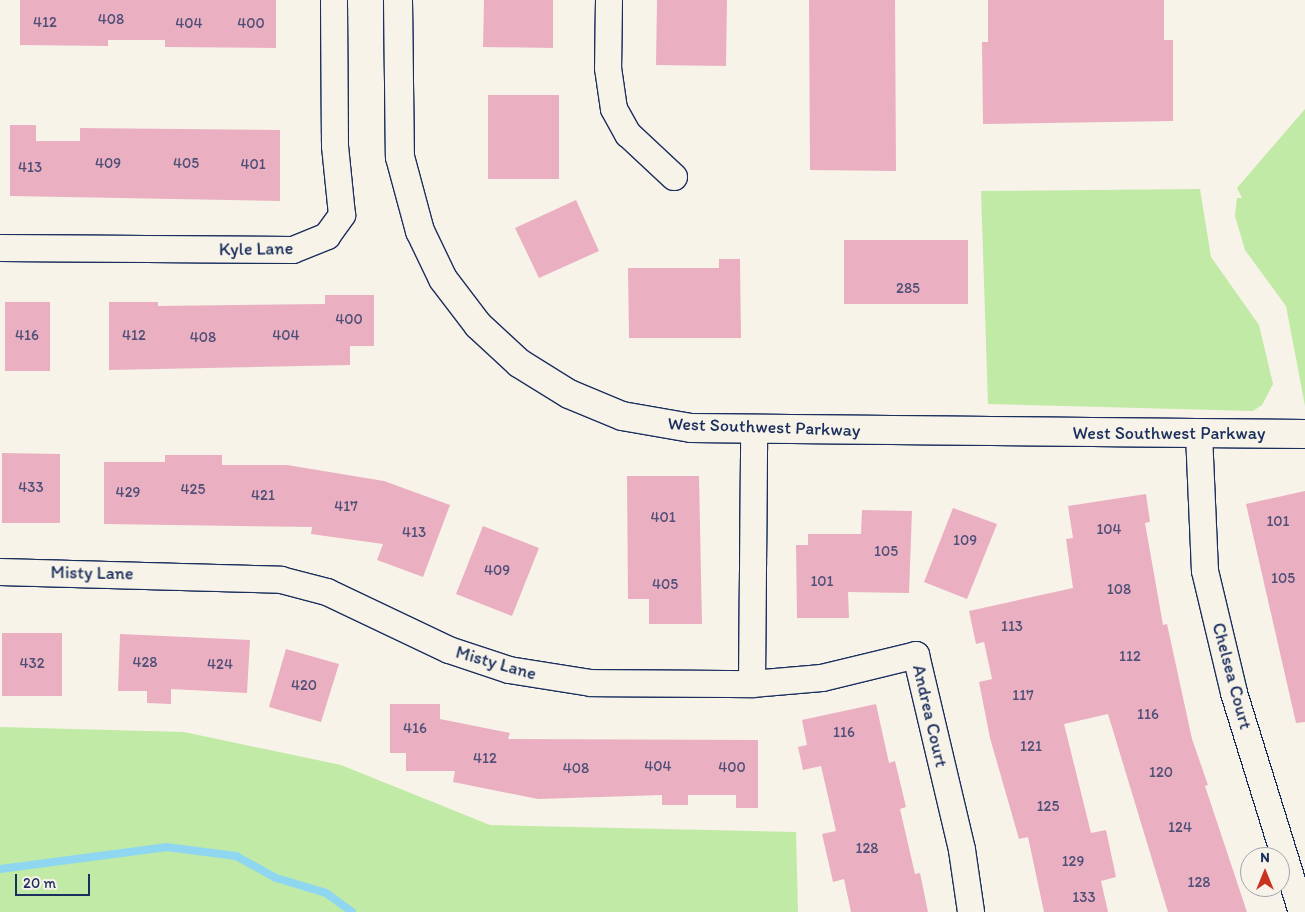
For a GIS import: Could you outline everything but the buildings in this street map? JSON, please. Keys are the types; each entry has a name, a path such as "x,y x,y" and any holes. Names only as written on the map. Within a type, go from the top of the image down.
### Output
{"street":[{"name":"Kyle Lane","path":"0,248 293,250 327,236 342,216 335,146 334,0"},
{"name":"West Southwest Parkway","path":"398,0 398,133 405,183 430,254 478,325 519,363 594,406 653,423 754,430 1305,434"},
{"path":"610,0 608,68 614,109 628,134 674,176"},
{"path":"752,684 754,430"},
{"name":"Chelsea Court","path":"1199,434 1205,571 1234,693 1302,912"},
{"name":"Misty Lane","path":"0,572 281,580 327,592 449,650 509,670 591,683 752,684"},
{"name":"Andrea Court","path":"752,684 822,678 916,655 962,850 971,912"}],"green space":[{"path":"1305,109 1305,406 1286,306 1245,250 1235,216 1237,198 1242,198 1237,188"},
{"path":"1200,189 1211,257 1259,325 1273,384 1262,405 1253,411 988,404 981,191"},
{"path":"0,727 184,732 341,765 490,825 796,832 798,912 0,912"}],"waterway":[{"path":"0,869 166,847 236,856 276,878 326,893 352,912"}]}
